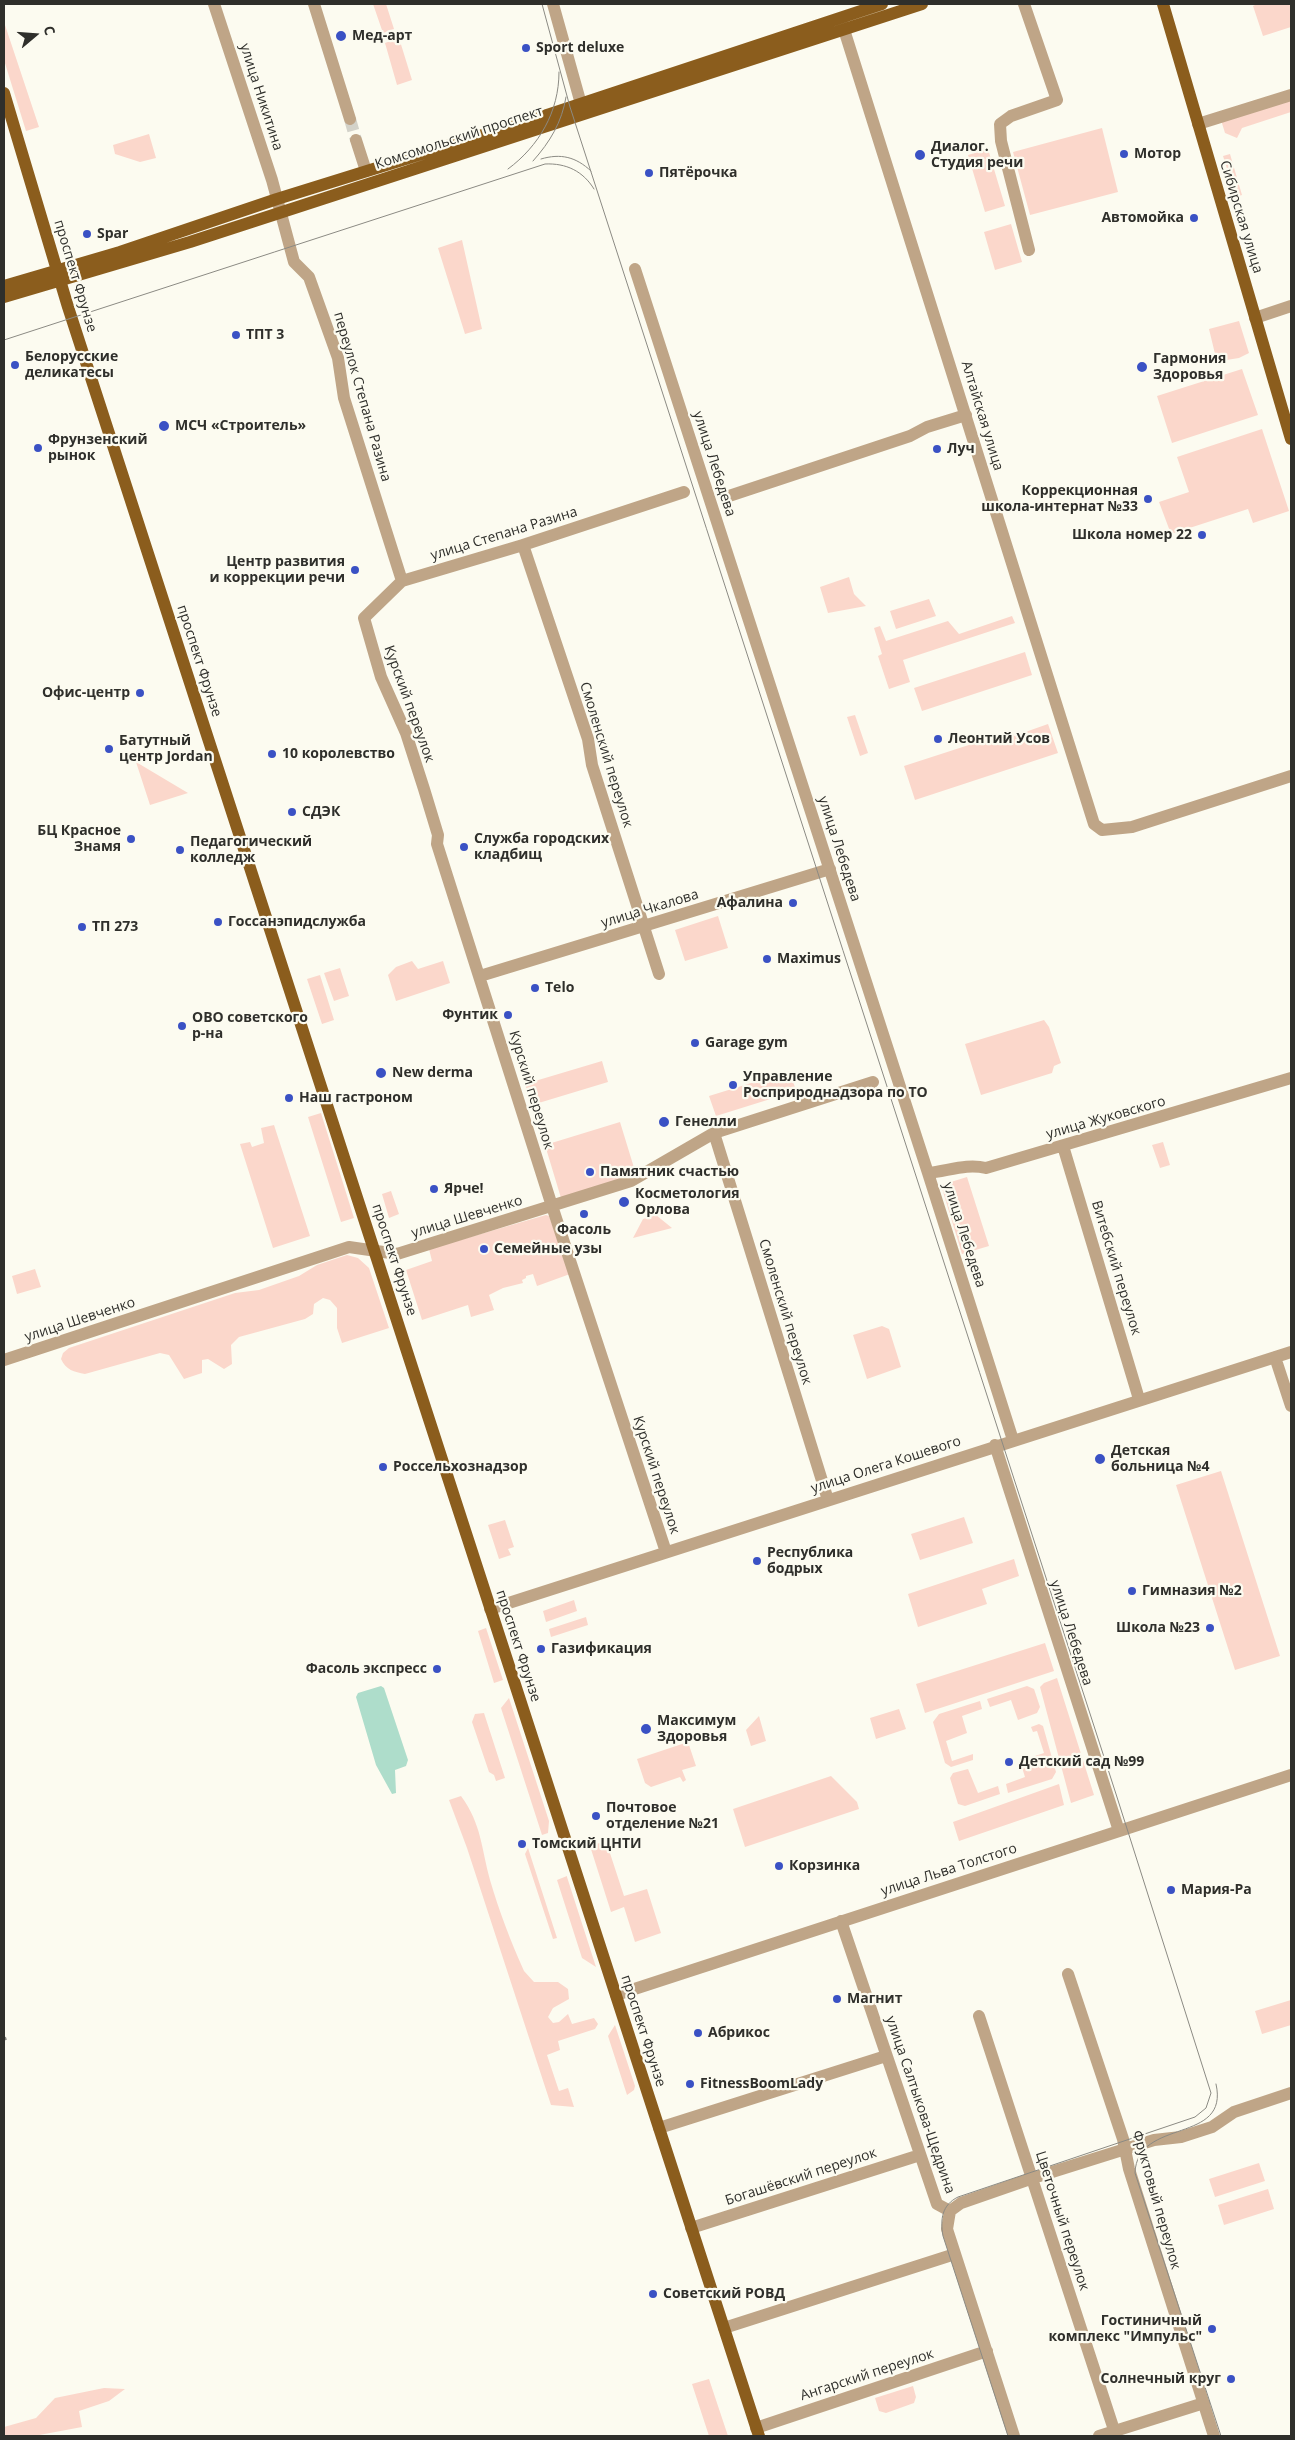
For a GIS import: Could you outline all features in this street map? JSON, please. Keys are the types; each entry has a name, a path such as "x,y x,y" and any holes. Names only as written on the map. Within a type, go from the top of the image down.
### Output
{"main road":[{"name":"Комсомольский проспект","path":"4,286 58,275 190,242 842,23 882,4"},
{"name":"Комсомольский проспект","path":"4,296 128,249 366,171 842,23 922,4"},
{"name":"Сибирская улица","path":"1163,4 1291,439"},
{"name":"проспект Фрунзе","path":"4,93 58,275 757,2432"}],"street":[{"name":"улица Никитина","path":"214,4 278,199"},
{"path":"314,4 350,119"},
{"path":"553,4 581,104"},
{"path":"1024,4 1057,100 1011,116 1000,124 1001,141 1029,250"},
{"name":"Алтайская улица","path":"842,23 1094,824 1102,830 1132,827 1291,776"},
{"path":"1198,124 1291,95"},
{"path":"356,140 366,171"},
{"name":"переулок Степана Разина","path":"278,199 294,262 309,277 338,358 344,398 402,580"},
{"name":"улица Лебедева","path":"635,269 1013,1440"},
{"path":"1255,318 1291,306"},
{"path":"726,497 910,436 927,427 966,415"},
{"name":"улица Степана Разина","path":"368,638 364,618 402,580 523,545 684,492"},
{"name":"Смоленский переулок","path":"523,545 588,739 592,765 659,974"},
{"name":"Курский переулок","path":"368,638 406,733 436,829 437,844 552,1206 666,1552"},
{"name":"улица Чкалова","path":"480,976 830,869"},
{"name":"улица Жуковского","path":"928,1173 951,1170 973,1164 986,1168 1291,1078"},
{"name":"улица Шевченко","path":"4,1360 349,1247 397,1254 635,1180 714,1133 873,1082"},
{"name":"Смоленский переулок","path":"714,1133 828,1500"},
{"name":"Витебский переулок","path":"1063,1146 1139,1399"},
{"name":"улица Олега Кошевого","path":"490,1609 995,1445 1291,1352"},
{"path":"1275,1357 1291,1406"},
{"name":"улица Лебедева","path":"995,1445 1119,1831"},
{"name":"улица Льва Толстого","path":"616,1995 1291,1775"},
{"name":"улица Салтыкова-Щедрина","path":"841,1921 937,2204 950,2212 947,2228 1014,2436"},
{"name":"Фруктовый переулок","path":"1068,1974 1125,2149 1128,2169 1214,2436"},
{"name":"Цветочный переулок","path":"979,2016 1115,2434"},
{"path":"659,2128 886,2056"},
{"path":"950,2212 961,2203 1032,2178 1154,2140 1181,2137 1212,2127 1234,2112 1291,2093"},
{"name":"Богашёвский переулок","path":"691,2228 920,2155"},
{"path":"724,2328 955,2254"},
{"name":"Ангарский переулок","path":"757,2432 987,2351"},
{"path":"1100,2436 1115,2434 1204,2403"}],"shaded area":[{"path":"373,4 386,4 394,29 383,33"},
{"path":"1257,4 1291,4 1291,27 1263,36 1253,6"},
{"path":"4,22 39,127 26,131 4,60"},
{"path":"399,38 412,80 397,85 385,43"},
{"path":"1291,97 1291,112 1242,128 1237,138 1225,133 1221,120"},
{"path":"1102,128 1118,192 1030,215 1013,152"},
{"path":"149,134 156,158 140,162 115,154 113,145"},
{"path":"988,149 1005,206 985,212 968,155"},
{"path":"1230,154 1242,195 1236,197 1223,156"},
{"path":"1011,224 1022,262 995,270 984,232"},
{"path":"462,240 482,329 465,334 438,248"},
{"path":"1239,321 1249,353 1239,358 1220,361 1216,358 1209,329"},
{"path":"1242,369 1258,415 1172,443 1157,396"},
{"path":"1262,429 1289,511 1253,523 1248,509 1171,534 1159,502 1189,492 1177,457"},
{"path":"849,577 854,594 866,606 828,613 820,587"},
{"path":"929,599 936,616 896,629 890,611"},
{"path":"1012,616 1015,623 903,660 910,682 889,689 878,656 882,654 874,628 880,626 886,641 948,621 959,634"},
{"path":"1025,652 1032,675 922,711 914,688"},
{"path":"855,715 868,753 860,756 847,717"},
{"path":"1048,724 1058,753 915,800 904,766 1012,731 1014,736"},
{"path":"136,762 188,793 150,805"},
{"path":"718,916 728,948 685,961 675,930"},
{"path":"412,961 418,969 443,961 450,983 396,1001 388,975 396,967"},
{"path":"340,968 349,996 334,1001 324,973"},
{"path":"320,975 334,1020 322,1024 307,979"},
{"path":"1044,1020 1049,1027 1061,1063 1054,1066 1052,1073 981,1095 965,1044"},
{"path":"602,1061 608,1082 532,1105 525,1084"},
{"path":"790,1071 796,1091 716,1116 709,1096"},
{"path":"321,1113 354,1218 341,1222 308,1117"},
{"path":"620,1122 635,1171 633,1175 561,1198 545,1145"},
{"path":"274,1125 310,1236 273,1248 240,1144 250,1142 252,1147 264,1143 261,1128"},
{"path":"1163,1142 1170,1165 1160,1168 1152,1145"},
{"path":"967,1177 989,1246 962,1254 941,1185"},
{"path":"391,1191 399,1214 389,1218 382,1194"},
{"path":"546,1215 549,1216 570,1274 537,1286 533,1274 526,1276 522,1280 523,1283 503,1288 489,1295 494,1310 471,1317 468,1305 422,1320 406,1270 432,1261 429,1249"},
{"path":"656,1215 672,1228 633,1238 643,1219"},
{"path":"347,1255 358,1258 369,1268 389,1328 342,1343 337,1328 337,1308 330,1300 323,1298 314,1304 313,1314 305,1319 239,1337 231,1345 232,1364 224,1369 208,1359 202,1360 202,1373 184,1379 169,1355 160,1353 85,1374 71,1370 65,1366 61,1359 63,1353 69,1348 235,1293 259,1290 299,1276 317,1265"},
{"path":"35,1269 41,1287 17,1294 12,1276"},
{"path":"882,1326 889,1329 901,1367 867,1379 853,1335"},
{"path":"1221,1471 1280,1656 1235,1670 1176,1485"},
{"path":"964,1517 973,1543 920,1560 911,1534"},
{"path":"505,1520 514,1547 508,1549 511,1555 499,1559 488,1525"},
{"path":"1014,1559 1019,1576 982,1589 987,1604 918,1627 908,1594"},
{"path":"574,1600 577,1611 546,1622 543,1611"},
{"path":"586,1617 588,1625 551,1637 549,1629"},
{"path":"486,1628 503,1680 494,1683 478,1631"},
{"path":"1045,1643 1054,1671 925,1713 916,1684"},
{"path":"1057,1678 1094,1795 1071,1803 1040,1687 1044,1683"},
{"path":"381,1686 384,1688 408,1760 406,1766 395,1770 396,1793 392,1794 376,1765 356,1697 358,1693"},
{"path":"1027,1686 1034,1689 1040,1707 1037,1713 1018,1720 1011,1700 990,1707 987,1699"},
{"path":"509,1698 549,1821 548,1833 542,1835 501,1708"},
{"path":"980,1701 982,1709 962,1716 967,1733 946,1741 952,1761 973,1754 973,1760 951,1767 945,1763 933,1722 939,1714"},
{"path":"899,1709 906,1729 876,1739 870,1718"},
{"path":"484,1713 505,1778 496,1781 494,1775 489,1772 472,1722 475,1714"},
{"path":"759,1716 766,1741 751,1746 746,1730"},
{"path":"1039,1724 1043,1726 1056,1772 1052,1779 1008,1793 1006,1784 1025,1777 1020,1761 1044,1753 1037,1731 1033,1732 1031,1727"},
{"path":"688,1742 696,1766 682,1770 686,1780 683,1782 680,1777 651,1787 645,1783 637,1759"},
{"path":"968,1769 978,1793 998,1786 1000,1794 965,1806 958,1804 950,1778 953,1773"},
{"path":"831,1776 857,1802 859,1809 745,1847 733,1809"},
{"path":"1059,1784 1064,1805 959,1841 953,1822"},
{"path":"461,1796 477,1827 497,1903 524,1971 534,1982 558,1982 568,1989 569,1999 553,2008 548,2017 553,2023 559,2022 568,2014 572,2024 594,2018 598,2024 595,2029 558,2041 560,2050 547,2055 559,2091 568,2088 574,2107 551,2105 467,1848 449,1800"},
{"path":"606,1841 624,1896 647,1889 661,1933 635,1942 624,1907 611,1912 590,1846"},
{"path":"528,1848 557,1938 553,1939 525,1854"},
{"path":"567,1876 596,1967 582,1958 557,1880"},
{"path":"1291,2000 1291,2025 1262,2034 1255,2011"},
{"path":"615,2025 635,2086 634,2090 627,2095 608,2036"},
{"path":"1259,2163 1265,2181 1215,2197 1209,2179"},
{"path":"1268,2189 1274,2209 1224,2225 1218,2205"},
{"path":"709,2379 728,2436 709,2436 692,2384"},
{"path":"913,2386 916,2397 914,2403 886,2413 879,2411 875,2398"},
{"path":"104,2388 125,2389 109,2401 79,2411 82,2427 34,2436 4,2436 4,2427 36,2418 55,2398"}],"tunnel":[{"path":"350,119 356,140"}],"tram line":[{"path":"542,4 570,107 1211,2093 1206,2108 1195,2117 958,2197 945,2208 942,2218 943,2236 1008,2436"},
{"path":"508,169 529,150 545,127 555,101 559,72"},
{"path":"533,161 554,131 562,115 566,97"},
{"path":"541,159 562,156 580,162 591,171"},
{"path":"4,340 545,164 560,165 573,169 585,177 594,189"},
{"path":"1216,2084 1217,2103 1210,2116 1197,2124 1150,2144 1140,2156 1135,2173 1221,2436"}],"place":[{"name":"Мед-арт","path":"341,36"},
{"name":"Sport deluxe","path":"526,48"},
{"name":"Мотор","path":"1124,154"},
{"name":"Диалог. Студия речи","path":"920,155"},
{"name":"Пятёрочка","path":"649,173"},
{"name":"Автомойка","path":"1194,218"},
{"name":"Spar","path":"87,234"},
{"name":"ТПТ 3","path":"236,335"},
{"name":"Белорусские деликатесы","path":"15,365"},
{"name":"Гармония Здоровья","path":"1142,367"},
{"name":"МСЧ «Строитель»","path":"164,426"},
{"name":"Фрунзенский рынок","path":"38,448"},
{"name":"Луч","path":"937,449"},
{"name":"Коррекционная школа-интернат №33","path":"1148,499"},
{"name":"Школа номер 22","path":"1202,535"},
{"name":"Центр развития и коррекции речи","path":"355,570"},
{"name":"Офис-центр","path":"140,693"},
{"name":"Леонтий Усов","path":"938,739"},
{"name":"Батутный центр Jordan","path":"109,749"},
{"name":"10 королевство","path":"272,754"},
{"name":"СДЭК","path":"292,812"},
{"name":"БЦ Красное Знамя","path":"131,839"},
{"name":"Служба городских кладбищ","path":"464,847"},
{"name":"Педагогический колледж","path":"180,850"},
{"name":"Афалина","path":"793,903"},
{"name":"Госсанэпидслужба","path":"218,922"},
{"name":"ТП 273","path":"82,927"},
{"name":"Maximus","path":"767,959"},
{"name":"Telo","path":"535,988"},
{"name":"Фунтик","path":"508,1015"},
{"name":"ОВО советского р-на","path":"182,1026"},
{"name":"Garage gym","path":"695,1043"},
{"name":"New derma","path":"381,1073"},
{"name":"Управление Росприроднадзора по ТО","path":"733,1085"},
{"name":"Наш гастроном","path":"289,1098"},
{"name":"Генелли","path":"664,1122"},
{"name":"Памятник счастью","path":"590,1172"},
{"name":"Ярче!","path":"434,1189"},
{"name":"Косметология Орлова","path":"624,1202"},
{"name":"Фасоль","path":"584,1214"},
{"name":"Семейные узы","path":"484,1249"},
{"name":"Детская больница №4","path":"1100,1459"},
{"name":"Россельхознадзор","path":"383,1467"},
{"name":"Республика бодрых","path":"757,1561"},
{"name":"Гимназия №2","path":"1132,1591"},
{"name":"Школа №23","path":"1210,1628"},
{"name":"Газификация","path":"541,1649"},
{"name":"Фасоль экспресс","path":"437,1669"},
{"name":"Максимум Здоровья","path":"646,1729"},
{"name":"Детский сад №99","path":"1009,1762"},
{"name":"Почтовое отделение №21","path":"596,1816"},
{"name":"Томский ЦНТИ","path":"522,1844"},
{"name":"Корзинка","path":"779,1866"},
{"name":"Мария-Ра","path":"1171,1890"},
{"name":"Магнит","path":"837,1999"},
{"name":"Абрикос","path":"698,2033"},
{"name":"FitnessBoomLady","path":"690,2084"},
{"name":"Советский РОВД","path":"653,2294"},
{"name":"Гостиничный комплекс \"Импульс\"","path":"1212,2329"},
{"name":"Солнечный круг","path":"1231,2379"}]}
